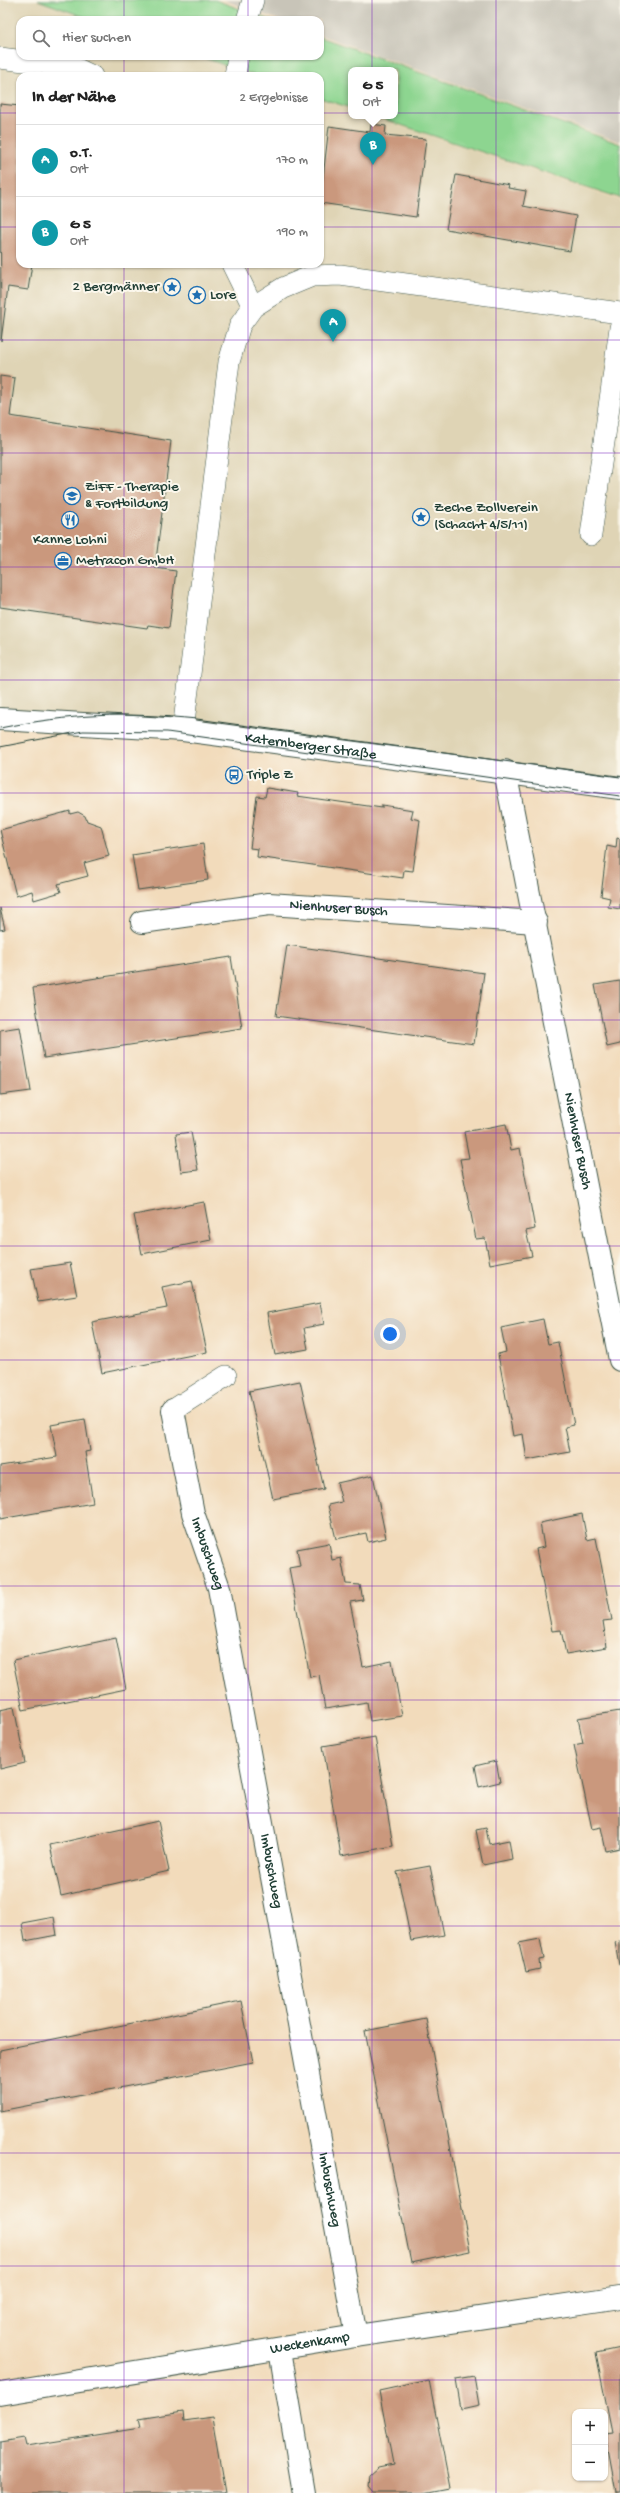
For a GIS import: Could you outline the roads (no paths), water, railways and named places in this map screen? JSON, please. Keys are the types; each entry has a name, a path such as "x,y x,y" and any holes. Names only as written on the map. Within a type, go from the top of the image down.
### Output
{"street":[{"name":"Katernberger Straße","path":"0,719 183,730 505,771 620,788"},
{"name":"Nienhuser Busch","path":"505,771 536,922 620,1360"},
{"name":"Nienhuser Busch","path":"142,922 269,904 536,922"},
{"name":"Imbuschweg","path":"173,1410 193,1513 219,1588 356,2336"},
{"name":"Weckenkamp","path":"0,2394 280,2350 356,2336 620,2297"},
{"path":"280,2350 304,2493"}],"lane":[{"path":"248,16 253,0"},
{"path":"0,58 16,60"},
{"path":"16,60 73,67 84,72"},
{"path":"236,72 237,60"},
{"path":"234,268 253,308"},
{"path":"183,730 229,362 240,325 253,308 283,288 312,276 340,275 620,313"},
{"path":"591,535 620,328"},
{"path":"173,1410 226,1376"}],"tram line":[{"path":"0,728 74,717 145,715 197,719 620,777"},
{"path":"0,747 83,731 167,732 620,796"}],"place":[{"name":"G 5","path":"373,165"},
{"name":"2 Bergmänner","path":"172,287"},
{"name":"Lore","path":"197,295"},
{"name":"o.T.","path":"333,342"},
{"name":"ZiFF - Therapie & Fortbildung","path":"72,496"},
{"name":"Zeche Zollverein (Schacht 4/5/11)","path":"421,517"},
{"name":"Kanne Lohni","path":"70,520"},
{"name":"Metracon GmbH","path":"63,561"},
{"name":"Triple Z","path":"234,775"}]}
